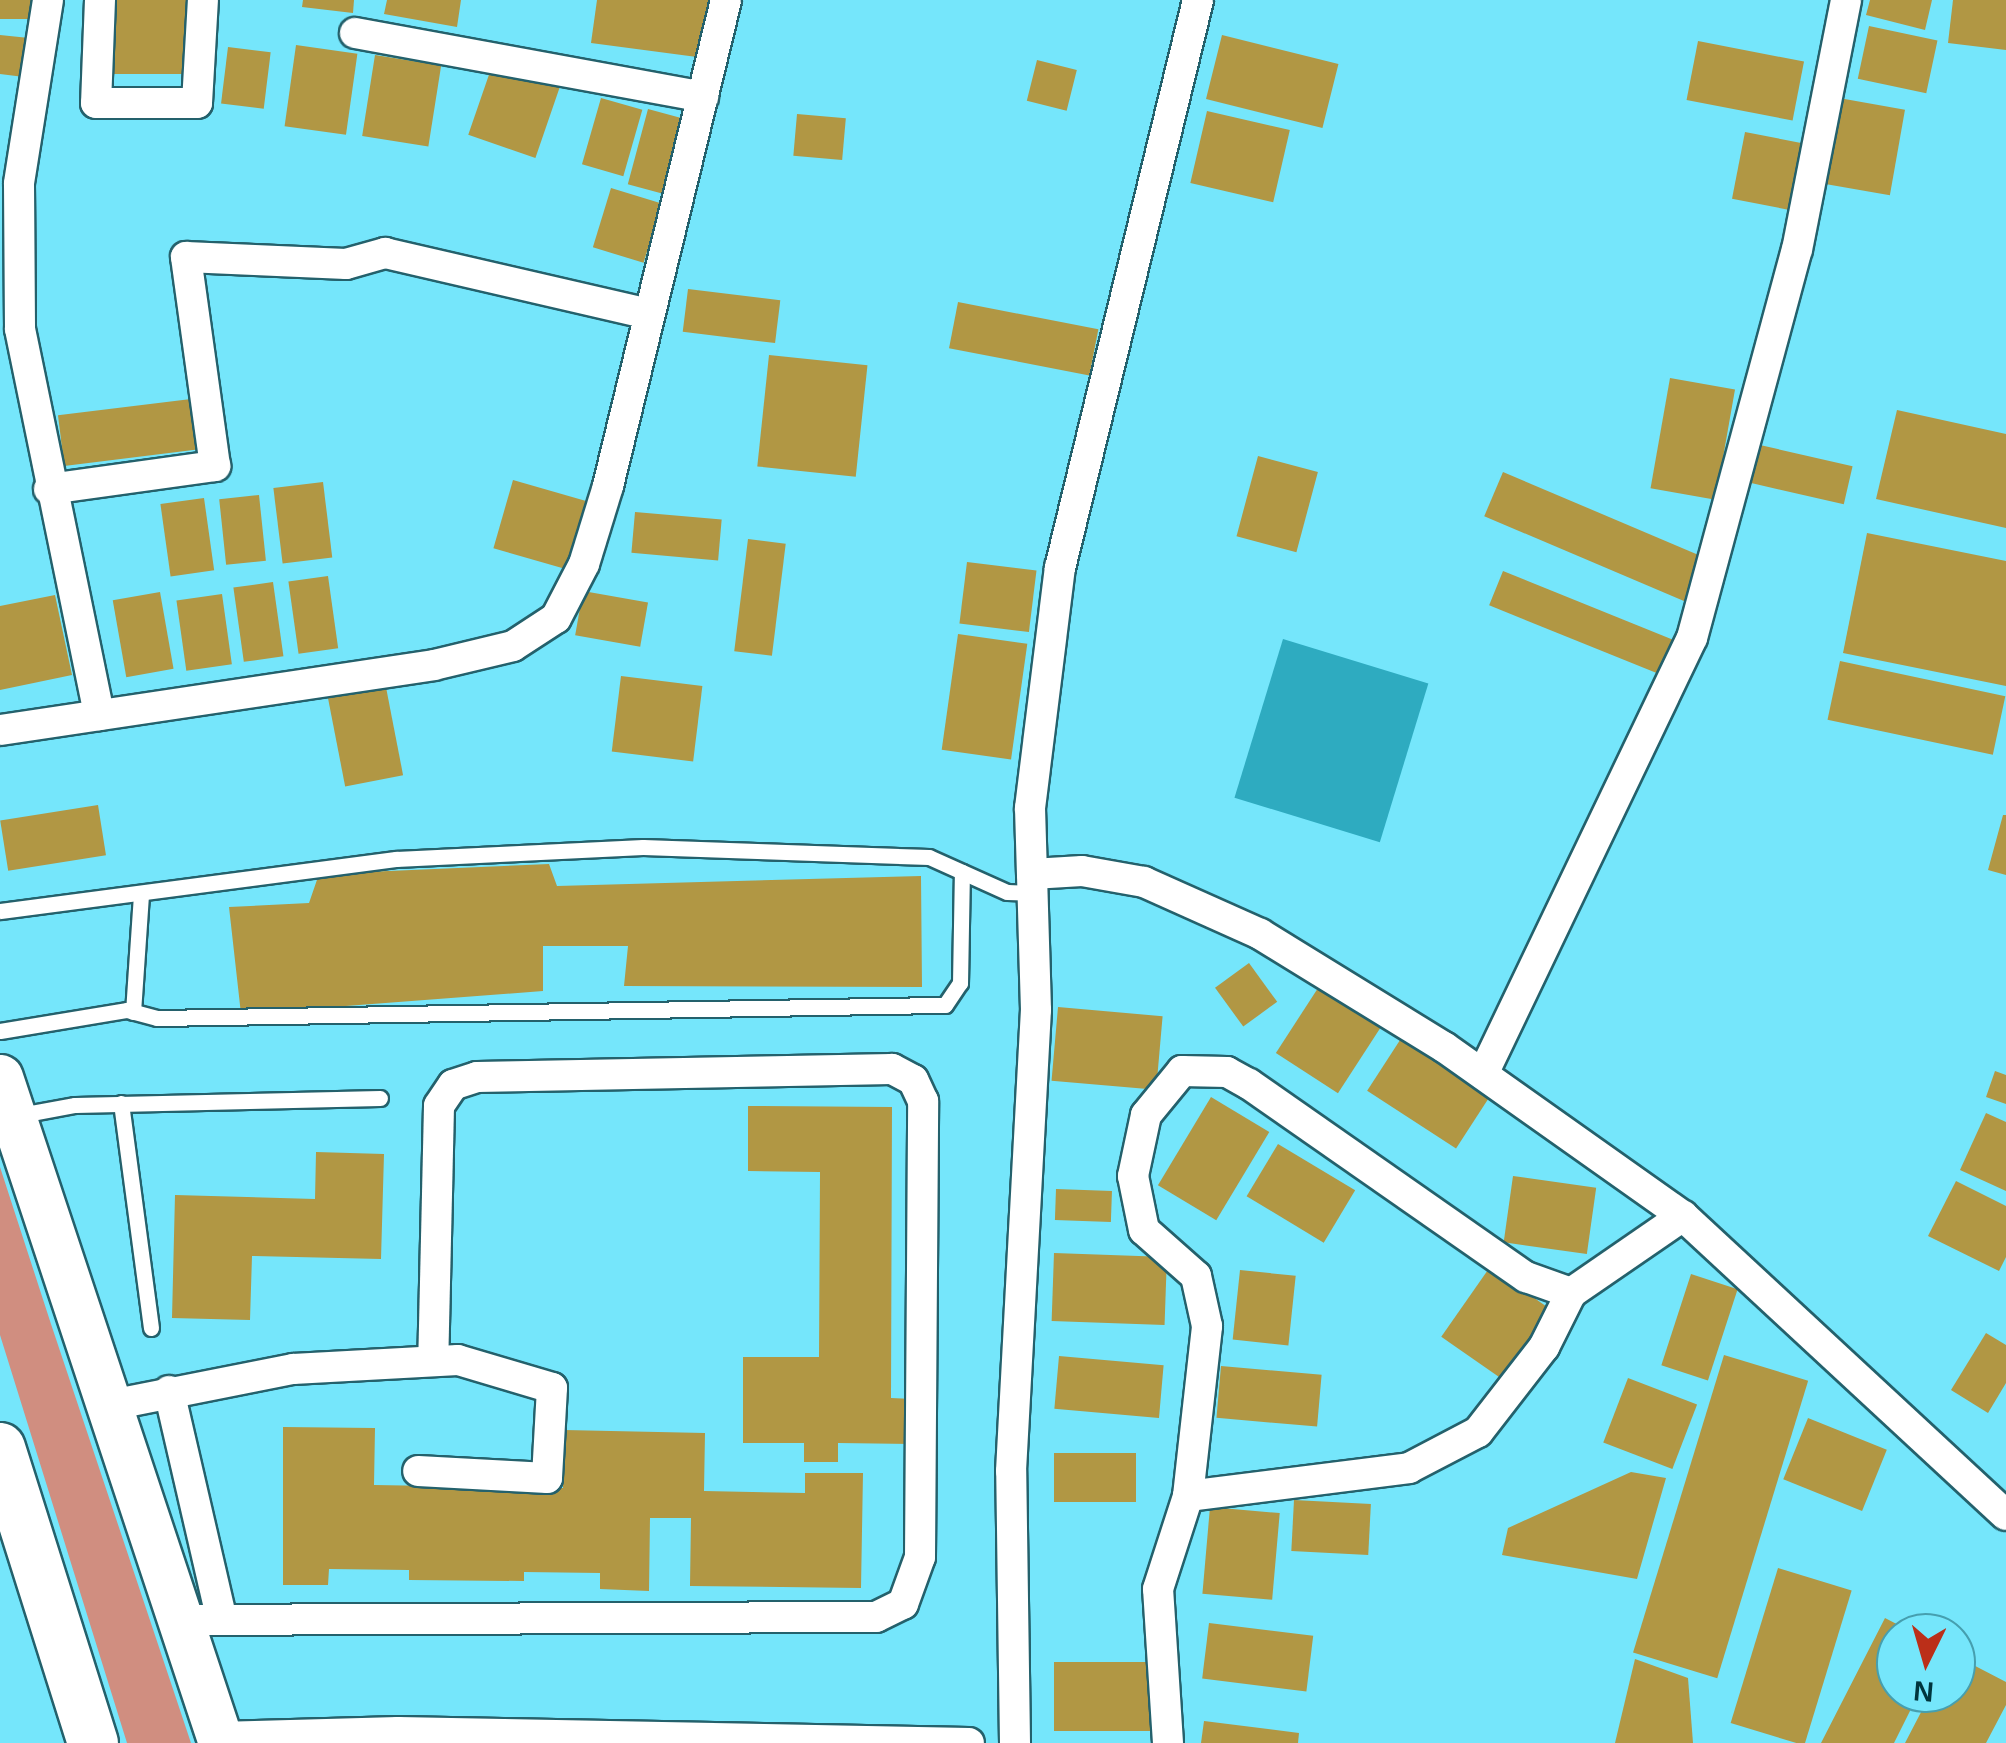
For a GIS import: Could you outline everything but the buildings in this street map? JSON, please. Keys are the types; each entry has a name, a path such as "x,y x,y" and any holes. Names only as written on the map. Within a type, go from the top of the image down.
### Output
{"main road":[{"path":"0,1448 93,1743"}],"street":[{"path":"48,0 19,202 20,328 99,715"},
{"path":"100,0 96,103 196,103 203,0"},
{"path":"0,730 434,665 513,646 556,618 584,564 608,486 645,313 704,97 726,0"},
{"path":"1015,1743 1011,1471 1036,1010 1030,808 1060,568 1198,0"},
{"path":"1483,1074 1692,638 1797,250 1846,0"},
{"path":"355,33 704,97"},
{"path":"50,489 214,466 186,257 346,264 384,253 645,313"},
{"path":"1032,884 1082,871 1144,882 1260,934 1483,1074 1684,1216 2006,1514"},
{"path":"199,1619 876,1617 903,1604 920,1557 922,1101 913,1080 892,1070 478,1077 452,1085 439,1106 433,1361"},
{"path":"1168,1743 1158,1589 1188,1496 1207,1326 1196,1276 1144,1230 1133,1176 1146,1115 1182,1071 1227,1072 1526,1277 1571,1293"},
{"path":"7,1097 106,1406 199,1619"},
{"path":"1188,1496 1408,1468 1478,1432 1544,1347 1571,1293 1684,1216"},
{"path":"106,1406 293,1369 433,1361 458,1360 552,1388 547,1478 418,1471"},
{"path":"169,1391 199,1619 220,1740 398,1732 969,1743"}],"lane":[{"path":"0,911 396,859 643,847 929,857 1007,892 1032,884"},
{"path":"0,1031 133,1012 157,1018 945,1005 960,984 962,872"},
{"path":"133,1012 141,894"},
{"path":"7,1097 121,1103 380,1098"},
{"path":"121,1103 151,1328"}],"shaded area":[{"path":"0,1167 191,1743 127,1743 0,1335"}],"water":[{"path":"1283,639 1428,683 1380,842 1234,798"}]}
